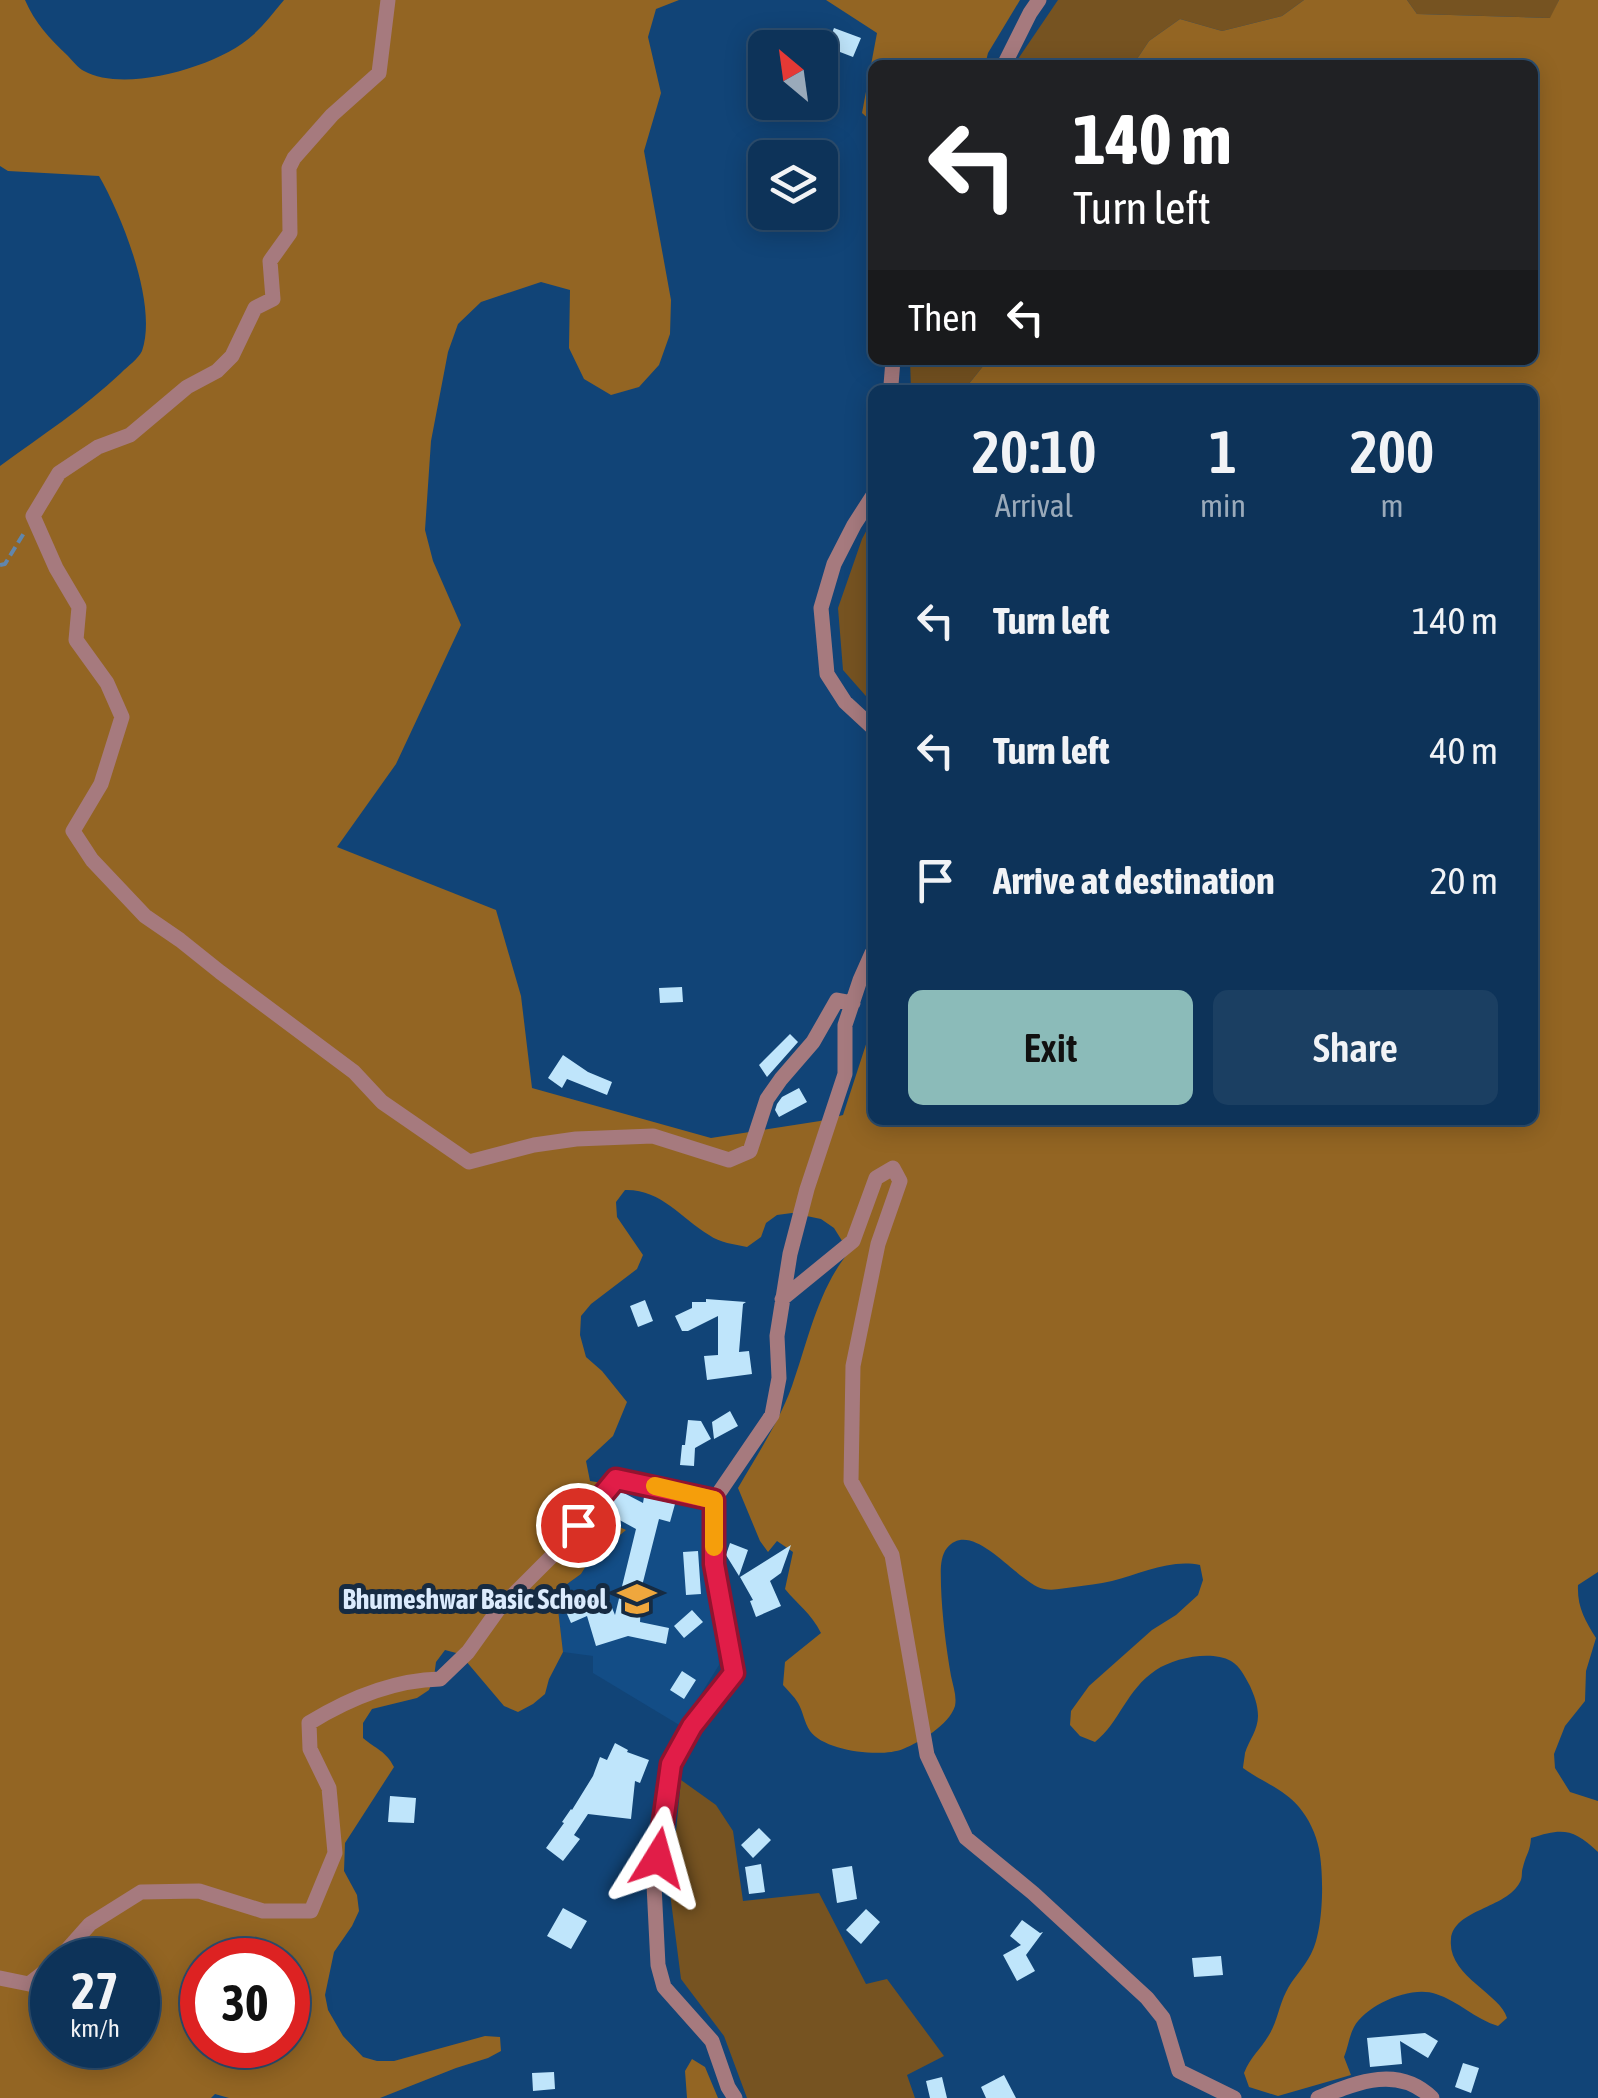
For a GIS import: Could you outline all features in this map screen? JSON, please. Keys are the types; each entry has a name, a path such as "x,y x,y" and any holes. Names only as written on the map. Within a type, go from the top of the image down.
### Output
{"street":[{"path":"388,0 379,73 332,115 289,168 290,234 270,262 273,299 254,308 232,356 217,370 187,388 130,434 98,447 60,472 34,516 56,568 79,607 76,640 107,683 122,717 101,784 72,831 92,860 145,916 354,1072 382,1102 469,1162 576,1139 653,1136 730,1160 750,1151 767,1099 813,1042 837,1000 852,1004"},
{"path":"1006,60 1039,0"},
{"path":"868,503 834,564 822,608 827,674 846,702 868,722"},
{"path":"735,2098 712,2041 664,1987 658,1964 654,1886 671,1764 692,1726 734,1673 714,1564 714,1500 772,1415 779,1378 777,1336 790,1254 806,1189 845,1074 845,1025 868,963"},
{"path":"782,1299 853,1241 876,1178 893,1168 900,1181 878,1244 852,1366 851,1482 892,1555 927,1755 966,1838 1033,1893 1147,1998 1163,2018 1179,2070 1234,2098"},
{"path":"78,1938 90,1924 141,1892 198,1891 262,1911 311,1911 335,1852 329,1788 310,1749 309,1723 331,1709 392,1686 440,1680 468,1652 498,1610 560,1548 616,1479 714,1500"},
{"path":"0,1978 30,1983"},
{"path":"1318,2098 1382,2078 1417,2084 1432,2098"}],"path":[{"path":"0,565 5,564 34,516"}],"shaded area":[{"path":"0,0 25,0 43,30 82,70 123,79 172,73 218,57 253,35 284,0 679,0 656,9 648,37 661,93 644,151 671,300 670,334 659,365 639,387 611,395 584,379 569,348 570,290 541,282 481,302 458,324 448,352 431,441 425,530 433,561 461,625 396,764 337,847 496,910 521,996 532,1088 711,1138 843,1115 868,1038 868,1125 1538,1125 1538,385 968,385 984,365 1538,365 1538,60 1136,60 1149,41 1180,19 1222,31 1282,16 1304,0 1407,0 1417,14 1550,18 1559,0 1598,0 1598,1572 1578,1585 1580,1607 1596,1638 1586,1671 1585,1701 1565,1726 1554,1754 1555,1768 1570,1792 1598,1801 1598,1852 1567,1832 1531,1838 1521,1880 1513,1891 1470,1915 1454,1929 1452,1952 1457,1963 1495,2000 1507,2018 1498,2026 1436,1994 1414,1992 1390,1999 1360,2019 1344,2057 1351,2075 1278,2096 1249,2087 1244,2073 1269,2035 1286,1992 1315,1944 1322,1887 1319,1849 1306,1817 1287,1795 1243,1768 1258,1721 1250,1686 1231,1661 1213,1656 1182,1659 1146,1678 1095,1742 1080,1736 1070,1725 1071,1711 1089,1686 1198,1595 1203,1580 1200,1565 1166,1566 1107,1582 1048,1590 1033,1585 982,1546 958,1541 944,1552 941,1571 944,1631 956,1698 952,1713 925,1737 893,1752 854,1751 817,1738 783,1685 785,1662 821,1633 785,1589 793,1552 777,1541 768,1552 738,1488 781,1412 829,1282 849,1252 834,1228 821,1219 792,1213 777,1215 766,1223 761,1237 747,1247 713,1238 649,1194 625,1190 616,1202 617,1217 643,1255 637,1269 581,1316 580,1335 586,1357 627,1402 613,1436 586,1461 590,1481 615,1485 596,1516 626,1530 589,1561 581,1574 556,1592 563,1652 545,1694 533,1704 518,1712 504,1706 460,1654 445,1650 436,1662 429,1690 417,1698 372,1709 363,1723 363,1738 394,1767 345,1843 344,1871 357,1895 359,1911 334,1952 325,1995 328,2010 343,2036 363,2057 377,2061 394,2061 485,2036 500,2037 501,2051 380,2098 229,2098 215,2094 211,2098 0,2098 0,466 107,386 142,351 145,310 135,261 99,176 8,171 0,166"},
{"path":"826,0 1020,0 986,60 872,60 877,33"},
{"path":"1058,0 1304,0 1282,16 1222,31 1180,19 1149,41 1136,60 1018,59"},
{"path":"1407,0 1559,0 1551,18 1417,14"},
{"path":"868,81 868,118 862,113"},
{"path":"910,365 984,365 968,385 911,385"},
{"path":"868,528 868,698 843,670 838,608"},
{"name":"Bhumeshwar Basic School","path":"615,1485 703,1504 717,1606 719,1665 681,1726 593,1673 593,1656 563,1652 556,1592 581,1574 588,1561 625,1530 596,1516"},
{"path":"681,1780 716,1805 733,1831 743,1901 819,1893 866,1984 887,1979 944,2056 907,2075 915,2098 747,2098 724,2036 681,1979 670,1893"},
{"path":"692,2059 705,2067 718,2098 687,2098 685,2071"}],"building":[{"path":"834,28 861,38 853,57 838,51 838,30"},
{"path":"682,987 683,1002 660,1003 659,988"},
{"path":"790,1034 798,1042 767,1077 759,1065"},
{"path":"563,1055 612,1082 607,1095 567,1079 562,1088 548,1078"},
{"path":"799,1088 807,1102 779,1117 777,1104"},
{"path":"645,1300 653,1321 638,1327 630,1306"},
{"path":"692,1302 746,1302 739,1352 749,1351 752,1374 707,1380 704,1356 718,1355 718,1316 682,1331 675,1316 692,1308"},
{"path":"730,1411 738,1426 714,1439 712,1422"},
{"path":"688,1420 701,1421 711,1439 695,1448 694,1466 680,1465"},
{"path":"620,1491 643,1503 644,1497 675,1504 670,1522 659,1519 642,1586 640,1622 669,1628 666,1644 628,1636 596,1646 587,1616 571,1623 564,1607 604,1589 615,1615 636,1529 605,1512"},
{"path":"730,1543 748,1550 739,1576 726,1555"},
{"path":"791,1545 781,1573 770,1581 781,1606 756,1617 750,1601 753,1600 740,1577"},
{"path":"698,1551 701,1594 686,1595 683,1552"},
{"path":"692,1610 703,1622 684,1638 674,1626"},
{"path":"682,1671 696,1680 684,1699 670,1690"},
{"path":"615,1743 649,1760 640,1783 635,1781 631,1819 588,1814 574,1835 580,1839 563,1861 546,1848 593,1776 600,1757 607,1760"},
{"path":"390,1796 416,1798 414,1823 388,1822"},
{"path":"759,1828 771,1840 753,1858 741,1845"},
{"path":"761,1864 765,1892 749,1894 745,1867"},
{"path":"852,1866 857,1899 837,1903 832,1869"},
{"path":"563,1908 587,1921 571,1949 547,1936"},
{"path":"866,1909 880,1922 861,1944 846,1930"},
{"path":"1022,1920 1043,1932 1026,1955 1035,1971 1017,1981 1003,1955 1021,1945 1010,1936"},
{"path":"1221,1956 1223,1975 1194,1977 1192,1958"},
{"path":"1425,2033 1438,2041 1428,2058 1400,2041 1402,2064 1370,2067 1367,2038"},
{"path":"1463,2063 1479,2068 1471,2093 1455,2087"},
{"path":"554,2072 555,2089 533,2091 532,2073"},
{"path":"1004,2075 1016,2098 986,2098 981,2087"},
{"path":"942,2077 947,2098 930,2098 926,2081"}],"slow traffic":[{"path":"655,1486 714,1500 714,1547"}],"place":[{"name":"Bhumeshwar Basic School","path":"637,1599"}],"route":[{"path":"578,1525 616,1479 714,1500 714,1564 734,1673 692,1726 671,1764 658,1858"}]}
